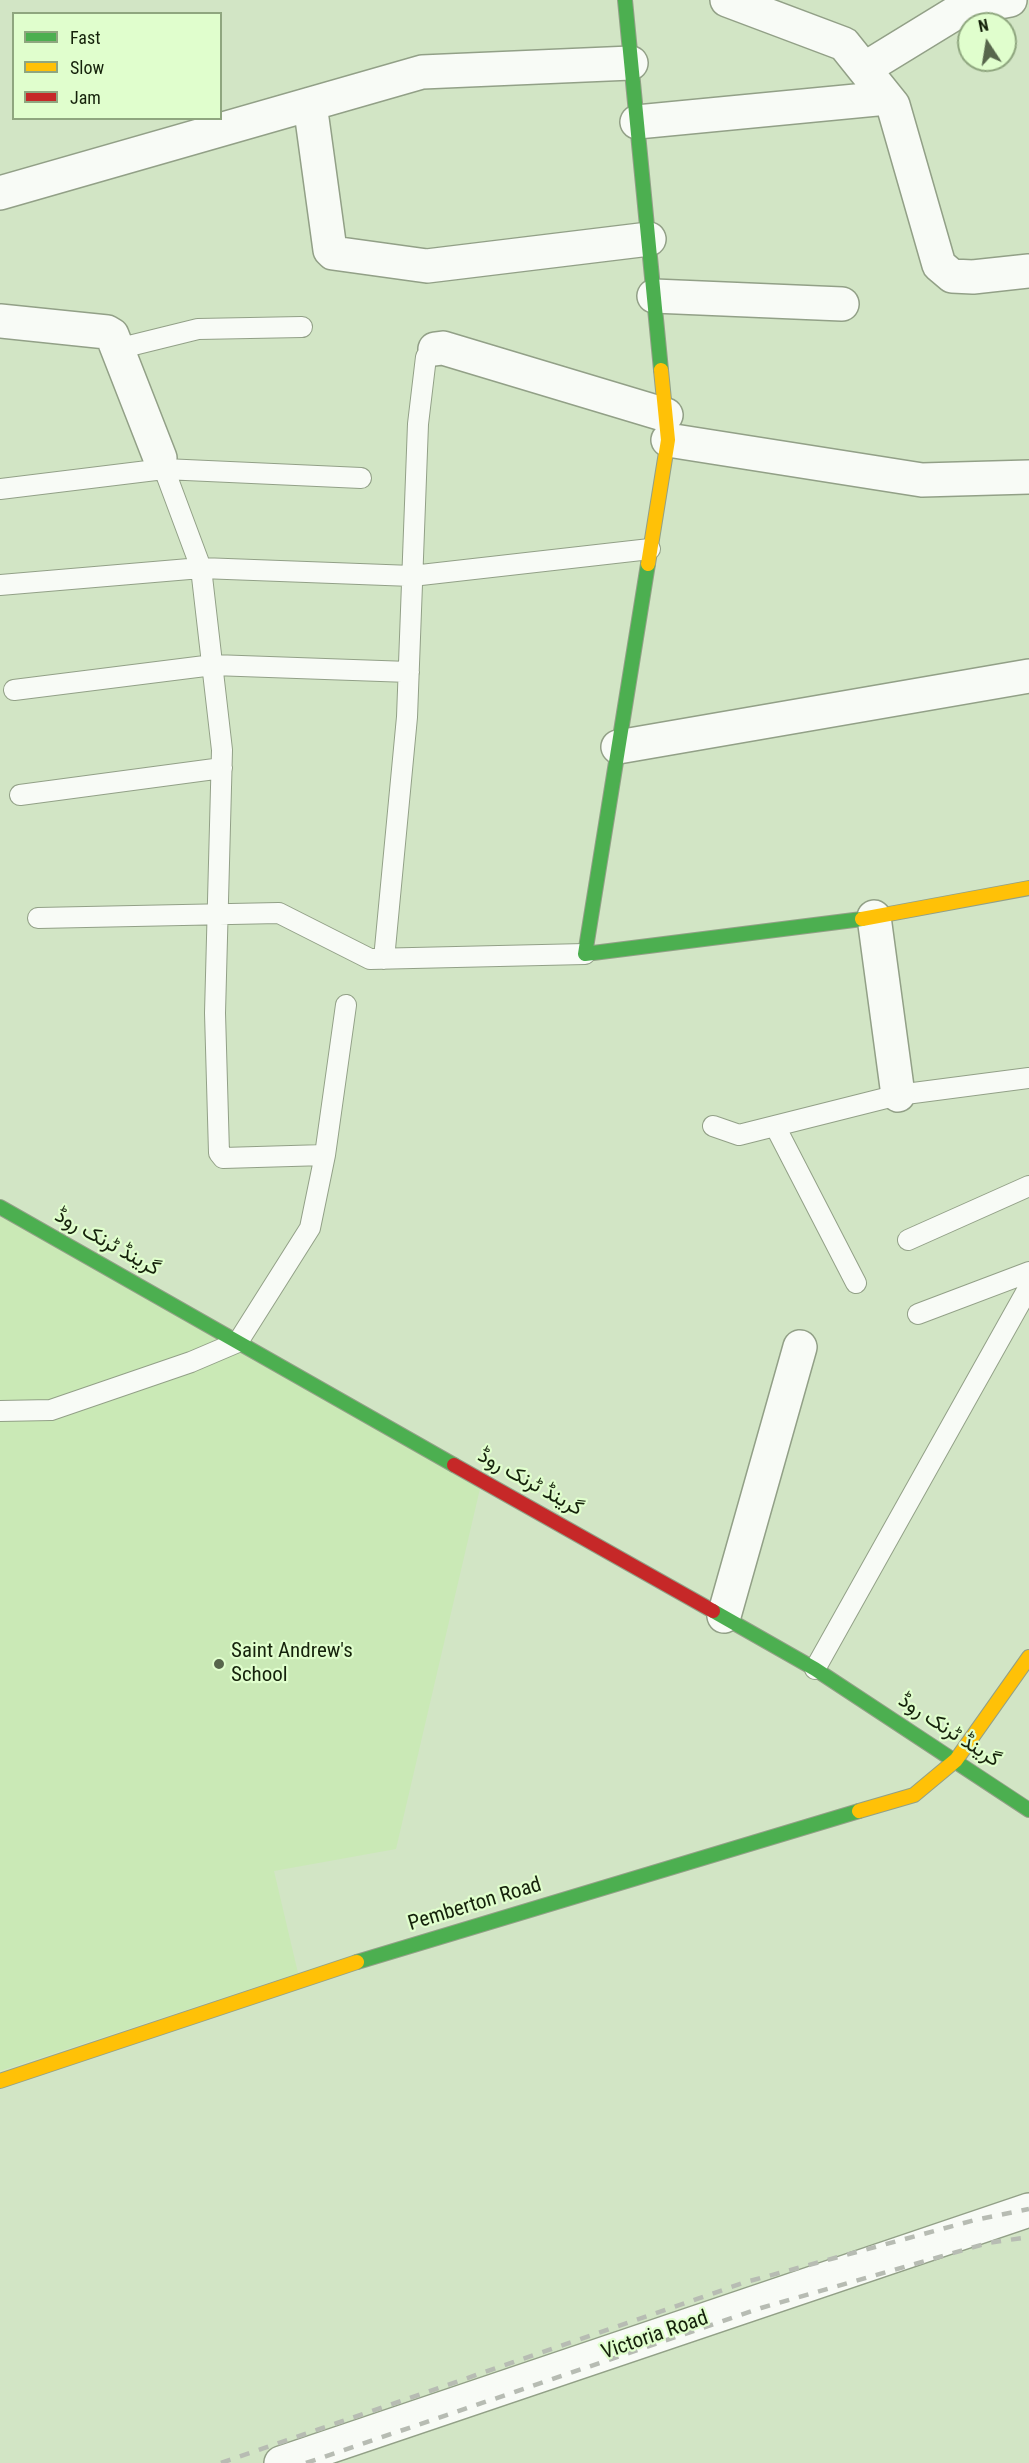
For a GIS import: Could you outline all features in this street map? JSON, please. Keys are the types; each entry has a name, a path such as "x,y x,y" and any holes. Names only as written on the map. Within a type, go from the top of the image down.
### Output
{"street":[{"path":"625,0 667,428 650,549 585,954 874,917 1029,888"},
{"path":"727,0 844,44 893,105 939,265 952,276 973,277 1029,271"},
{"path":"864,69 962,9 1010,0"},
{"path":"0,193 422,72 631,63"},
{"path":"637,122 887,98"},
{"path":"309,104 330,250 333,253 427,266 649,239"},
{"path":"654,296 842,304"},
{"path":"0,321 112,335 162,464"},
{"path":"435,349 443,348 667,428 922,480 1029,477"},
{"path":"618,747 1029,676"},
{"path":"874,917 898,1095"},
{"name":"گرینڈ ٹرنک روڈ","path":"0,1207 815,1669 1029,1810"},
{"path":"724,1616 800,1347"},
{"name":"Pemberton Road","path":"0,2081 328,1971 914,1795 956,1760 1029,1657"},
{"name":"Victoria Road","path":"281,2463 1029,2210"}],"lane":[{"path":"117,349 198,329 302,327"},
{"path":"384,959 409,672 418,424 426,357 435,349"},
{"path":"162,464 201,568 213,665 222,768 216,1013 219,1153 223,1158 325,1155"},
{"path":"0,489 162,464 361,478"},
{"path":"0,585 201,568 412,576 650,549"},
{"path":"14,690 213,665 409,672"},
{"path":"20,795 222,768"},
{"path":"38,918 279,913 370,959 585,954"},
{"path":"0,1411 51,1410 191,1362 238,1342 310,1228 325,1155 346,1005"},
{"path":"713,1126 739,1135 898,1095 1029,1078"},
{"path":"775,1126 856,1283"},
{"path":"908,1240 1029,1186"},
{"path":"918,1314 1029,1272"},
{"path":"815,1669 1029,1287"}],"shaded area":[{"name":"Saint Andrew's School","path":"0,1207 482,1480 396,1849 274,1871 298,1973 0,2071"}],"railway":[{"path":"221,2463 746,2282 975,2220 1029,2209"},
{"path":"306,2463 761,2308 988,2243 1029,2237"}],"traffic: fast":[{"path":"625,0 661,370"},
{"path":"648,564 585,954 862,919"},
{"path":"0,1207 454,1465"},
{"path":"713,1611 815,1669 1029,1810"},
{"path":"357,1962 859,1811"}],"traffic: slow":[{"path":"648,564 668,440 661,370"},
{"path":"862,919 1029,888"},
{"path":"859,1811 914,1795 956,1760 1029,1657"},
{"path":"0,2081 357,1962"}],"traffic: jam":[{"path":"454,1465 713,1611"}],"place":[{"name":"Saint Andrew's School","path":"219,1664"}]}
